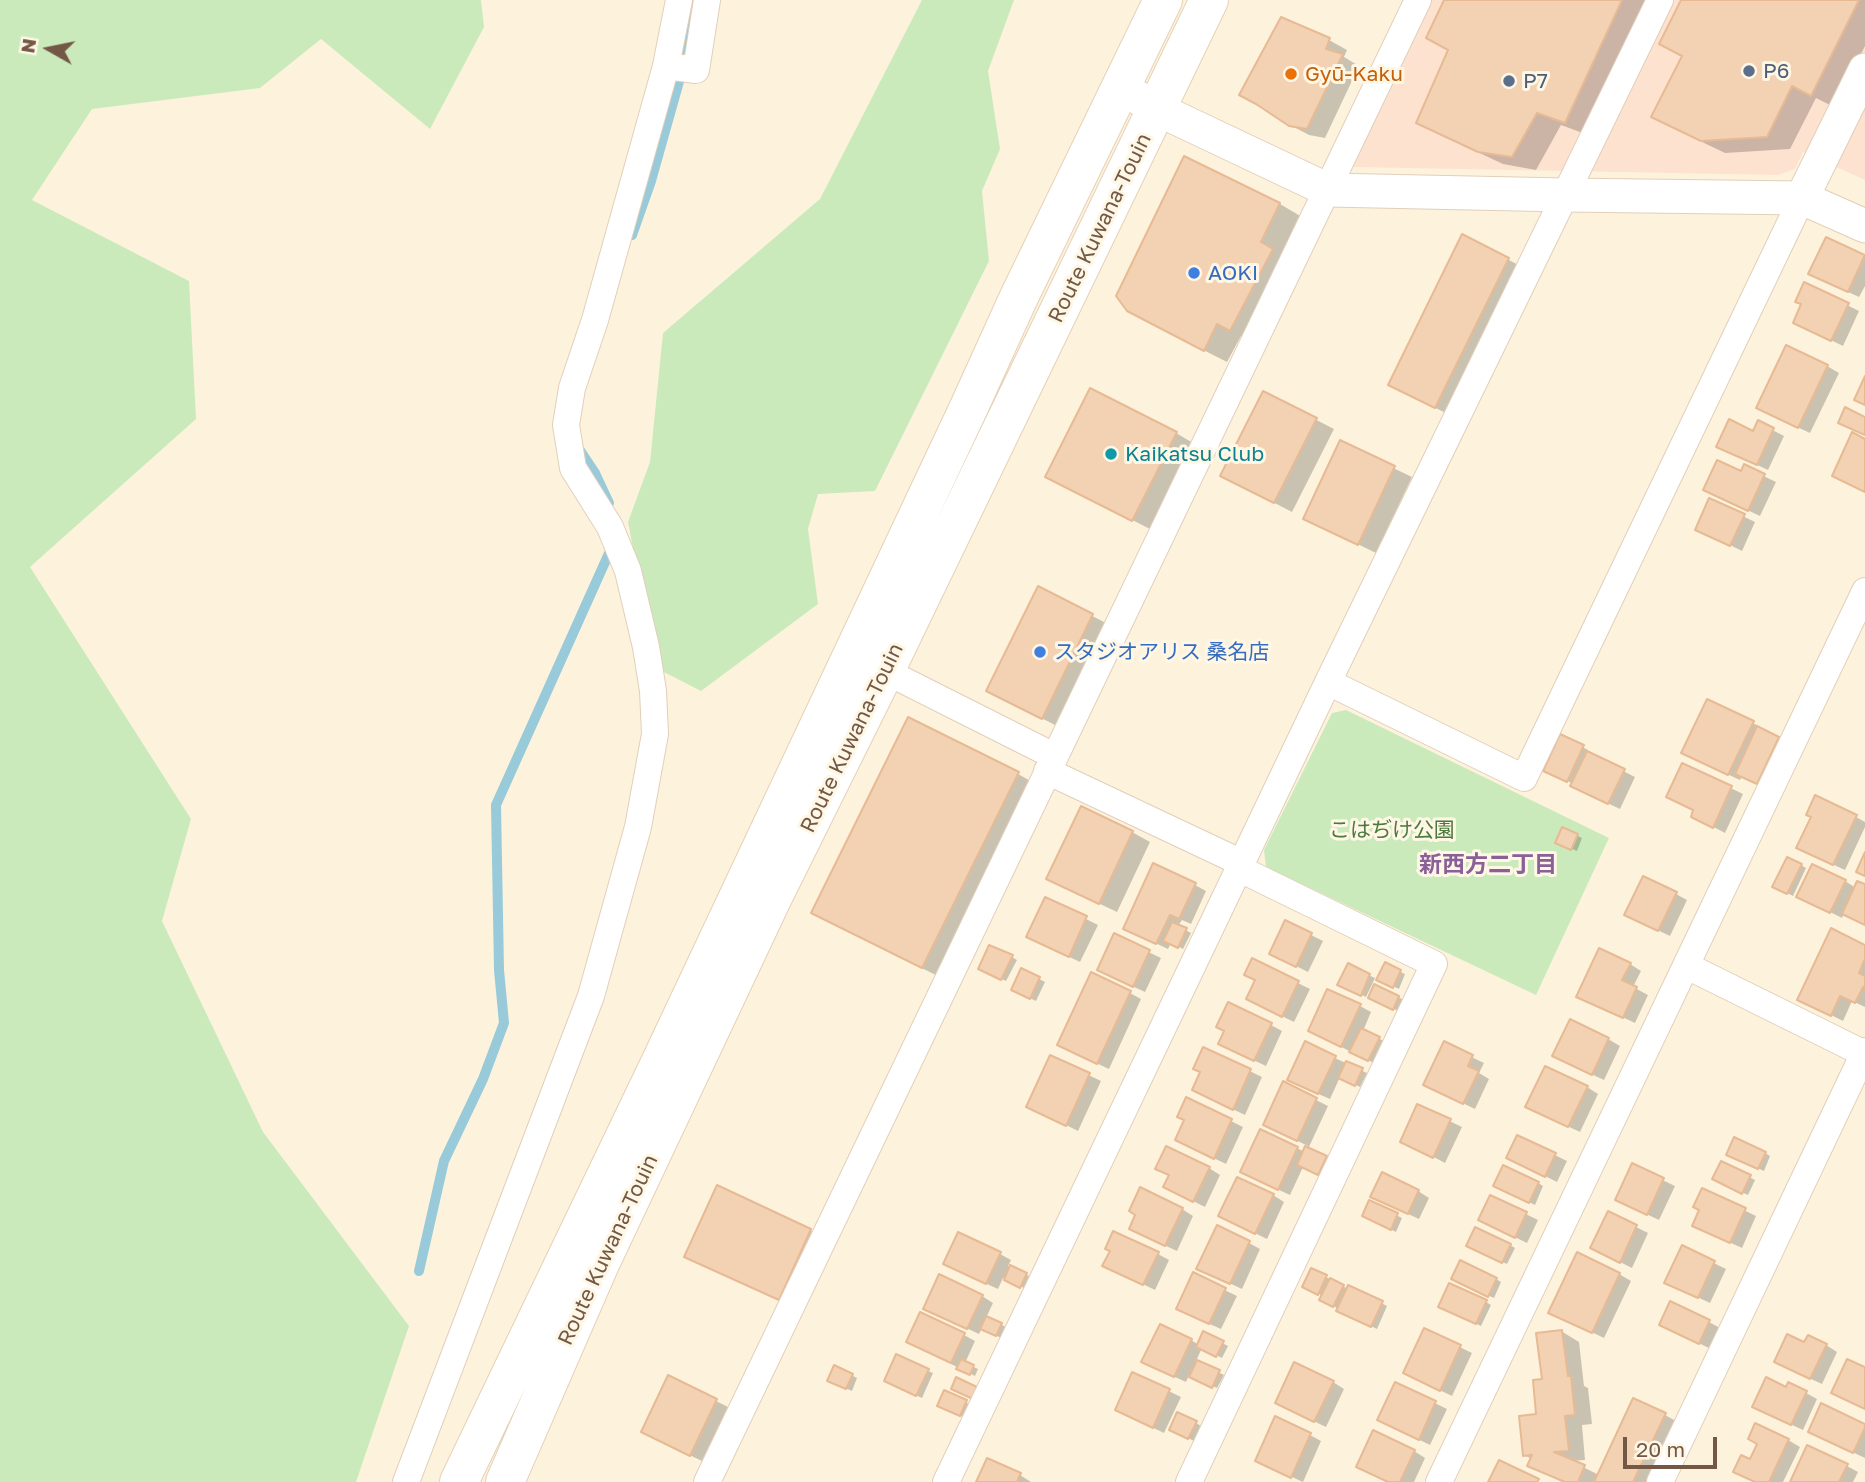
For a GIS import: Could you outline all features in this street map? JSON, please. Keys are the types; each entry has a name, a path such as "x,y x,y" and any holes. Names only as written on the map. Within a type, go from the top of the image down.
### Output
{"main road":[{"name":"Route Kuwana-Touin","path":"459,1482 673,1035 1018,299 1163,0"},
{"name":"Route Kuwana-Touin","path":"505,1482 600,1266 772,899 1209,0"},
{"path":"1018,299 1053,257 1123,114 1145,107 1157,109"},
{"path":"486,1482 554,1336 600,1266"}],"street":[{"path":"405,1482 591,996 638,827 655,734 653,691 646,647 628,571 610,527 573,468 566,425 572,388 596,320 666,66 679,0"},
{"path":"666,66 696,70 708,0"},
{"path":"707,1482 1418,0"},
{"path":"946,1482 1328,682 1660,0"},
{"path":"1328,682 1524,778 1865,70"},
{"path":"1121,87 1157,109 1328,190 1802,198 1865,226"},
{"path":"1439,1482 1865,591"},
{"path":"885,671 1241,866 1434,964 1189,1482"},
{"path":"1660,1482 1865,1052 1687,966"}],"shaded area":[{"path":"1431,0 1865,0 1865,180 1803,152 1795,169 1778,175 1353,167"}],"green space":[{"path":"0,0 481,0 484,27 430,129 321,39 260,88 92,109 32,200 189,281 196,419 30,567 191,819 162,921 263,1132 409,1326 356,1482 0,1482"},
{"path":"922,0 1014,0 988,71 1000,149 982,191 989,261 875,491 818,494 808,529 818,604 701,691 656,668 628,522 650,462 663,333 820,199"},
{"name":"こはぢけ公園","path":"1346,710 1609,838 1536,995 1266,867 1264,850 1332,713"}],"building":[{"name":"P7","path":"1444,0 1622,0 1565,123 1537,113 1512,157 1478,152 1416,123 1448,50 1426,38"},
{"name":"P6","path":"1681,0 1859,0 1811,96 1792,86 1767,137 1701,141 1651,117 1682,56 1659,44"},
{"name":"Gyū-Kaku","path":"1281,17 1330,38 1326,49 1343,54 1307,129 1289,126 1239,95"},
{"name":"AOKI","path":"1184,156 1280,203 1261,242 1273,249 1230,331 1217,324 1204,351 1127,311 1116,296"},
{"path":"1462,234 1509,258 1435,408 1388,385"},
{"path":"1826,237 1865,255 1848,292 1808,274"},
{"path":"1804,282 1849,303 1831,341 1793,323 1801,304 1795,302"},
{"path":"1786,345 1828,365 1798,428 1756,408"},
{"path":"1865,376 1865,405 1854,400"},
{"name":"Kaikatsu Club","path":"1090,388 1177,432 1132,521 1045,477"},
{"path":"1263,391 1317,418 1274,503 1220,476"},
{"path":"1845,407 1865,417 1865,435 1838,423"},
{"path":"1729,419 1753,431 1758,420 1774,428 1757,465 1716,447"},
{"path":"1852,432 1865,439 1865,492 1832,476"},
{"path":"1340,440 1395,466 1358,545 1303,519"},
{"path":"1717,460 1741,471 1744,464 1765,474 1748,511 1703,490"},
{"path":"1709,498 1745,514 1730,546 1695,530"},
{"name":"スタジオアリス 桑名店","path":"1038,586 1093,614 1042,719 986,691"},
{"path":"1707,699 1754,721 1728,775 1681,753"},
{"path":"908,717 1019,772 922,968 811,913"},
{"path":"1757,726 1779,737 1757,784 1735,774"},
{"path":"1560,734 1584,745 1567,782 1543,771"},
{"path":"1587,751 1625,769 1608,804 1570,786"},
{"path":"1682,763 1732,786 1713,828 1691,817 1693,810 1666,797"},
{"path":"1815,795 1857,815 1833,865 1796,848 1811,817 1806,815"},
{"path":"1081,806 1133,831 1099,904 1046,879"},
{"path":"1562,827 1578,834 1571,850 1555,843"},
{"path":"1865,852 1865,876 1856,872"},
{"path":"1787,857 1802,864 1787,894 1772,887"},
{"path":"1153,863 1196,883 1179,919 1170,915 1156,944 1123,929"},
{"path":"1812,864 1846,880 1830,913 1796,897"},
{"path":"1643,876 1677,892 1658,931 1624,915"},
{"path":"1857,881 1865,884 1865,925 1842,914"},
{"path":"1045,897 1087,916 1069,957 1026,937"},
{"path":"1285,920 1312,933 1296,967 1269,954"},
{"path":"1172,922 1187,928 1178,948 1163,941"},
{"path":"1831,928 1865,945 1865,959 1859,973 1865,976 1865,988 1863,987 1855,1003 1840,996 1831,1016 1797,1000"},
{"path":"1114,933 1150,950 1133,987 1097,970"},
{"path":"989,945 1013,955 1001,980 978,969"},
{"path":"1599,948 1631,963 1622,980 1637,987 1623,1018 1576,997"},
{"path":"1252,958 1299,981 1282,1017 1246,999 1255,980 1244,975"},
{"path":"1385,962 1401,970 1393,988 1376,980"},
{"path":"1348,963 1370,974 1361,996 1337,985"},
{"path":"1021,968 1040,977 1030,999 1011,990"},
{"path":"1091,972 1131,991 1097,1064 1057,1045"},
{"path":"1374,984 1399,996 1393,1010 1368,998"},
{"path":"1327,989 1361,1004 1341,1047 1308,1031"},
{"path":"1228,1002 1272,1023 1254,1061 1218,1044 1224,1031 1216,1027"},
{"path":"1570,1019 1609,1038 1592,1075 1552,1056"},
{"path":"1361,1028 1380,1037 1368,1061 1349,1052"},
{"path":"1305,1041 1336,1056 1318,1094 1287,1080"},
{"path":"1444,1041 1473,1055 1468,1066 1479,1071 1463,1104 1423,1085"},
{"path":"1203,1047 1251,1069 1233,1110 1192,1090 1200,1072 1193,1069"},
{"path":"1050,1055 1090,1073 1066,1126 1026,1107"},
{"path":"1346,1061 1363,1068 1355,1086 1338,1078"},
{"path":"1545,1066 1588,1086 1568,1127 1525,1107"},
{"path":"1283,1081 1317,1098 1297,1141 1263,1125"},
{"path":"1186,1097 1232,1119 1214,1159 1175,1140 1184,1120 1177,1117"},
{"path":"1417,1104 1451,1119 1433,1158 1400,1142"},
{"path":"1260,1129 1298,1147 1278,1190 1240,1172"},
{"path":"1517,1135 1556,1153 1545,1177 1506,1158"},
{"path":"1734,1137 1766,1152 1758,1169 1726,1155"},
{"path":"1166,1146 1210,1167 1193,1202 1163,1187 1169,1175 1155,1169"},
{"path":"1305,1146 1327,1156 1318,1175 1297,1165"},
{"path":"1721,1161 1751,1175 1742,1194 1712,1179"},
{"path":"1632,1163 1664,1178 1647,1215 1615,1200"},
{"path":"1503,1165 1539,1182 1529,1203 1493,1186"},
{"path":"1382,1172 1419,1190 1408,1214 1370,1197"},
{"path":"1237,1177 1274,1194 1255,1234 1218,1216"},
{"path":"717,1185 811,1229 779,1300 684,1257"},
{"path":"1140,1187 1183,1208 1165,1246 1129,1229 1135,1215 1129,1211"},
{"path":"1702,1188 1746,1208 1730,1243 1692,1226 1699,1210 1693,1207"},
{"path":"1490,1195 1527,1212 1515,1238 1478,1220"},
{"path":"1369,1200 1398,1213 1391,1230 1362,1216"},
{"path":"1608,1211 1637,1225 1620,1263 1590,1248"},
{"path":"1217,1225 1250,1241 1230,1284 1196,1269"},
{"path":"1475,1227 1511,1244 1502,1263 1466,1246"},
{"path":"1113,1231 1159,1252 1143,1285 1102,1266 1110,1251 1105,1249"},
{"path":"958,1232 1001,1252 986,1284 943,1264"},
{"path":"1682,1245 1715,1261 1698,1298 1664,1283"},
{"path":"1577,1252 1620,1273 1592,1333 1548,1313"},
{"path":"1460,1260 1497,1278 1488,1297 1451,1279"},
{"path":"1010,1265 1027,1273 1020,1288 1004,1280"},
{"path":"1311,1268 1327,1275 1318,1295 1302,1287"},
{"path":"1193,1272 1226,1288 1209,1324 1176,1309"},
{"path":"939,1274 983,1295 967,1329 923,1309"},
{"path":"1330,1278 1344,1285 1333,1307 1319,1300"},
{"path":"1449,1283 1487,1300 1476,1324 1438,1307"},
{"path":"1348,1285 1383,1301 1371,1327 1336,1311"},
{"path":"1670,1301 1710,1320 1699,1344 1659,1325"},
{"path":"920,1312 965,1333 951,1363 906,1342"},
{"path":"986,1316 1002,1323 996,1336 980,1329"},
{"path":"1160,1324 1192,1339 1174,1377 1141,1362"},
{"path":"1424,1328 1461,1345 1440,1391 1403,1373"},
{"path":"1562,1330 1575,1415 1565,1416 1569,1451 1554,1452 1585,1465 1578,1482 1565,1482 1527,1466 1532,1455 1523,1456 1519,1416 1536,1414 1533,1380 1542,1379 1536,1333"},
{"path":"1203,1331 1224,1341 1216,1357 1196,1347"},
{"path":"1787,1334 1804,1342 1808,1335 1827,1344 1810,1379 1774,1362"},
{"path":"896,1354 929,1369 916,1396 884,1381"},
{"path":"961,1359 974,1365 970,1375 956,1369"},
{"path":"1847,1359 1865,1367 1865,1409 1831,1393"},
{"path":"1197,1360 1220,1370 1212,1388 1189,1377"},
{"path":"1294,1362 1334,1381 1314,1422 1275,1403"},
{"path":"834,1365 853,1374 846,1389 827,1381"},
{"path":"1132,1372 1170,1389 1153,1428 1115,1410"},
{"path":"668,1375 717,1399 690,1456 641,1432"},
{"path":"956,1377 979,1388 973,1399 951,1389"},
{"path":"1766,1377 1786,1387 1788,1382 1807,1391 1791,1425 1752,1407"},
{"path":"1395,1382 1436,1401 1419,1440 1377,1420"},
{"path":"944,1390 967,1400 960,1416 937,1406"},
{"path":"1633,1398 1666,1413 1633,1482 1594,1482"},
{"path":"1821,1403 1865,1424 1853,1453 1808,1432"},
{"path":"1177,1412 1197,1421 1188,1439 1169,1430"},
{"path":"1275,1416 1311,1433 1291,1478 1255,1461"},
{"path":"1755,1423 1789,1439 1769,1482 1755,1482 1733,1472 1741,1455 1750,1459 1757,1444 1748,1439"},
{"path":"1373,1430 1415,1450 1400,1482 1388,1482 1356,1467"},
{"path":"1807,1445 1848,1464 1839,1482 1790,1482"},
{"path":"987,1458 1021,1473 1017,1482 976,1482"},
{"path":"1499,1460 1539,1479 1537,1482 1488,1482"}],"waterway":[{"path":"632,235 651,181 680,78 693,0"},
{"path":"577,446 595,473 609,503"},
{"path":"419,1271 444,1161 483,1079 504,1023 499,970 496,805 611,545"}],"place":[{"name":"P6","path":"1749,71"},
{"name":"Gyū-Kaku","path":"1291,74"},
{"name":"P7","path":"1509,81"},
{"name":"AOKI","path":"1194,273"},
{"name":"Kaikatsu Club","path":"1111,454"},
{"name":"スタジオアリス 桑名店","path":"1040,652"}],"district":[{"name":"新西方二丁目","path":"1488,865"}]}
